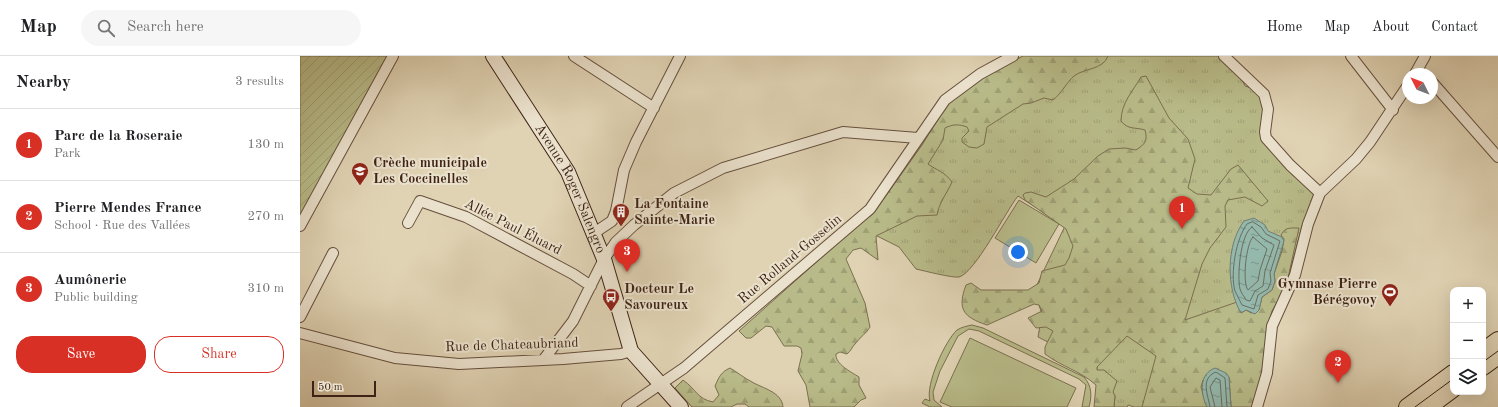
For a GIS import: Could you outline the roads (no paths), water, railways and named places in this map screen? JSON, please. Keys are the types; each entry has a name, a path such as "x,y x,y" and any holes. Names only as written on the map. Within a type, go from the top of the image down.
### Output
{"main road":[{"name":"Avenue Roger Salengro","path":"493,56 568,172 604,259 631,351 681,407"},
{"path":"1486,349 1498,340"},
{"path":"1486,365 1498,356"},
{"path":"1407,407 1450,375"},
{"path":"1429,407 1450,391"}],"street":[{"path":"300,226 393,56"},
{"path":"574,56 654,108"},
{"path":"594,233 612,221 616,210 624,170 680,56"},
{"name":"Rue Rolland-Gosselin","path":"627,407 684,368 870,209 945,100 980,74 1013,56"},
{"path":"1224,56 1264,94 1268,108 1265,132 1266,138 1290,165 1320,193"},
{"path":"1351,56 1393,110"},
{"path":"1421,68 1425,56"},
{"path":"1438,89 1498,157"},
{"path":"1257,407 1267,373 1272,326 1295,275 1308,224 1320,193 1356,159 1393,110 1402,95"},
{"path":"544,359 573,320 604,259 616,242 634,224 674,193 723,168 843,132 918,138"},
{"name":"Allée Paul Éluard","path":"408,223 420,201 466,217 573,274 591,286"},
{"path":"300,317 333,253"},
{"name":"Rue de Chateaubriand","path":"300,333 395,358 459,364 621,354 631,351"}],"water":[{"path":"1254,218 1265,225 1268,231 1282,237 1284,241 1274,274 1275,281 1272,290 1262,297 1259,310 1255,314 1246,310 1241,313 1236,303 1233,291 1230,267 1231,254 1238,231 1244,221"},
{"path":"1215,368 1226,373 1229,377 1231,407 1207,407 1203,396 1202,384 1206,375"}],"tram line":[{"path":"1486,360 1498,351"},
{"path":"1415,407 1450,381"}],"place":[{"name":"Crèche municipale Les Coccinelles","path":"360,186"},
{"name":"La Fontaine Sainte-Marie","path":"621,227"},
{"name":"Parc de la Roseraie","path":"1182,229"},
{"name":"Aumônerie","path":"627,272"},
{"name":"Gymnase Pierre Bérégovoy","path":"1390,307"},
{"name":"Docteur Le Savoureux","path":"611,312"},
{"name":"Pierre Mendes France","path":"1338,383"}]}
